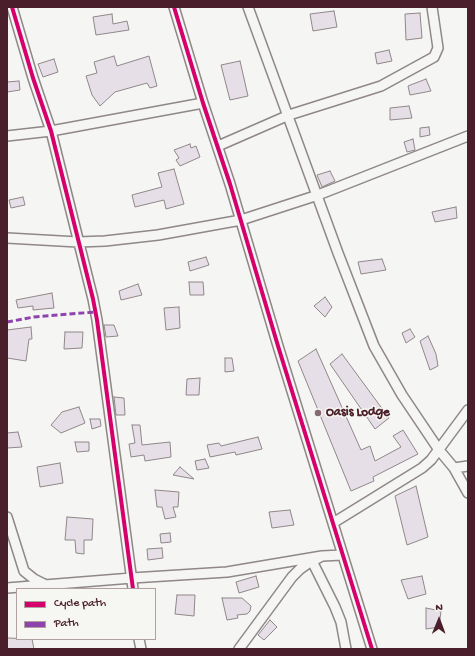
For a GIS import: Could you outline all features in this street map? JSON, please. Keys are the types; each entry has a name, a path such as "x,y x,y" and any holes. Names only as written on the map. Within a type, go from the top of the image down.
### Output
{"street":[{"path":"12,7 33,78 51,131 93,299 133,588"},
{"path":"174,7 241,220 278,346 372,649"},
{"path":"248,7 374,346 402,395 438,450 454,468 468,493"},
{"path":"218,146 288,115 381,86 434,57 438,48 432,7"},
{"path":"7,136 51,131 203,103"},
{"path":"7,238 78,242 105,241 158,235 241,220 318,195 468,136"},
{"path":"333,523 422,468 438,450 468,410"},
{"path":"454,468 468,466"},
{"path":"7,517 24,571 34,580 44,584"},
{"path":"7,588 44,584 227,572 342,554"},
{"path":"239,649 292,577 300,569 322,556"},
{"path":"312,561 339,617 346,649"}],"building":[{"path":"334,11 337,27 313,31 310,14"},
{"path":"420,13 422,38 406,40 405,14"},
{"path":"112,14 113,24 127,21 129,30 96,35 93,17"},
{"path":"389,50 392,61 377,64 375,53"},
{"path":"114,56 117,66 149,56 157,86 150,88 147,83 115,92 100,106 92,95 86,76 97,73 94,62"},
{"path":"54,59 58,72 43,77 38,64"},
{"path":"240,61 248,96 230,100 221,65"},
{"path":"426,79 431,91 410,95 408,86"},
{"path":"19,81 20,90 7,92 7,82"},
{"path":"409,106 412,118 390,120 390,108"},
{"path":"429,127 430,135 420,137 420,128"},
{"path":"413,139 415,150 407,152 404,142"},
{"path":"190,144 191,148 196,146 200,157 180,166 176,160 179,158 174,150"},
{"path":"174,169 184,204 166,209 164,200 135,207 132,195 162,187 158,173"},
{"path":"330,171 335,181 322,187 317,175"},
{"path":"23,197 25,205 11,208 9,200"},
{"path":"456,207 457,218 435,222 432,212"},
{"path":"206,257 209,265 190,271 188,262"},
{"path":"382,259 386,270 361,274 358,262"},
{"path":"189,282 203,282 204,295 190,295"},
{"path":"138,284 142,295 121,300 119,291"},
{"path":"52,293 54,308 33,310 33,306 18,308 16,300"},
{"path":"325,297 332,307 325,317 314,306"},
{"path":"179,307 180,328 166,330 164,308"},
{"path":"104,325 114,325 118,336 106,337"},
{"path":"31,327 32,339 29,339 26,361 7,358 7,330"},
{"path":"410,329 415,337 406,343 402,333"},
{"path":"65,332 83,332 82,348 64,349"},
{"path":"428,336 436,354 438,366 430,370 420,341"},
{"path":"316,349 361,450 370,446 375,461 401,447 393,436 403,430 418,454 373,477 374,481 351,491 298,361"},
{"path":"342,354 389,418 375,429 330,364"},
{"path":"225,358 232,358 234,371 225,372"},
{"path":"200,378 199,395 186,395 187,379"},
{"path":"114,397 124,398 125,415 116,415"},
{"path":"79,407 85,423 61,433 51,425 62,412"},
{"path":"90,419 100,419 101,426 92,429"},
{"path":"132,425 140,425 142,445 170,442 171,457 145,461 144,455 131,457 129,444 135,443"},
{"path":"18,432 22,447 7,448 7,433"},
{"path":"258,437 262,449 236,455 235,452 210,457 207,445 219,443 221,446"},
{"path":"75,442 89,442 89,451 77,452"},
{"path":"205,459 209,468 197,470 195,461"},
{"path":"60,463 63,483 40,487 37,467"},
{"path":"180,467 194,479 173,475"},
{"path":"416,486 428,537 407,545 395,496"},
{"path":"155,490 179,492 178,507 173,507 176,517 165,519 162,507 157,507"},
{"path":"290,510 294,525 272,528 269,512"},
{"path":"67,517 93,519 92,540 84,540 84,554 76,553 75,540 65,540"},
{"path":"170,533 171,542 161,543 160,534"},
{"path":"162,548 163,558 148,560 147,549"},
{"path":"256,576 259,587 239,593 236,582"},
{"path":"422,576 426,594 408,599 401,580"},
{"path":"177,595 195,595 194,616 175,614"},
{"path":"222,598 242,598 251,606 250,611 247,614 237,615 238,618 227,620"},
{"path":"426,608 441,611 439,627 426,629"},
{"path":"270,620 277,627 264,640 258,635"},
{"path":"7,638 16,638 16,640 32,640 34,649 7,649"}],"marked path":[{"path":"7,322 34,317 95,312"}],"cycle path":[{"path":"12,7 33,78 51,131 93,299 133,588"},
{"path":"174,7 203,103 230,184 278,346 372,649"}],"place":[{"name":"Oasis Lodge","path":"318,413"}]}
